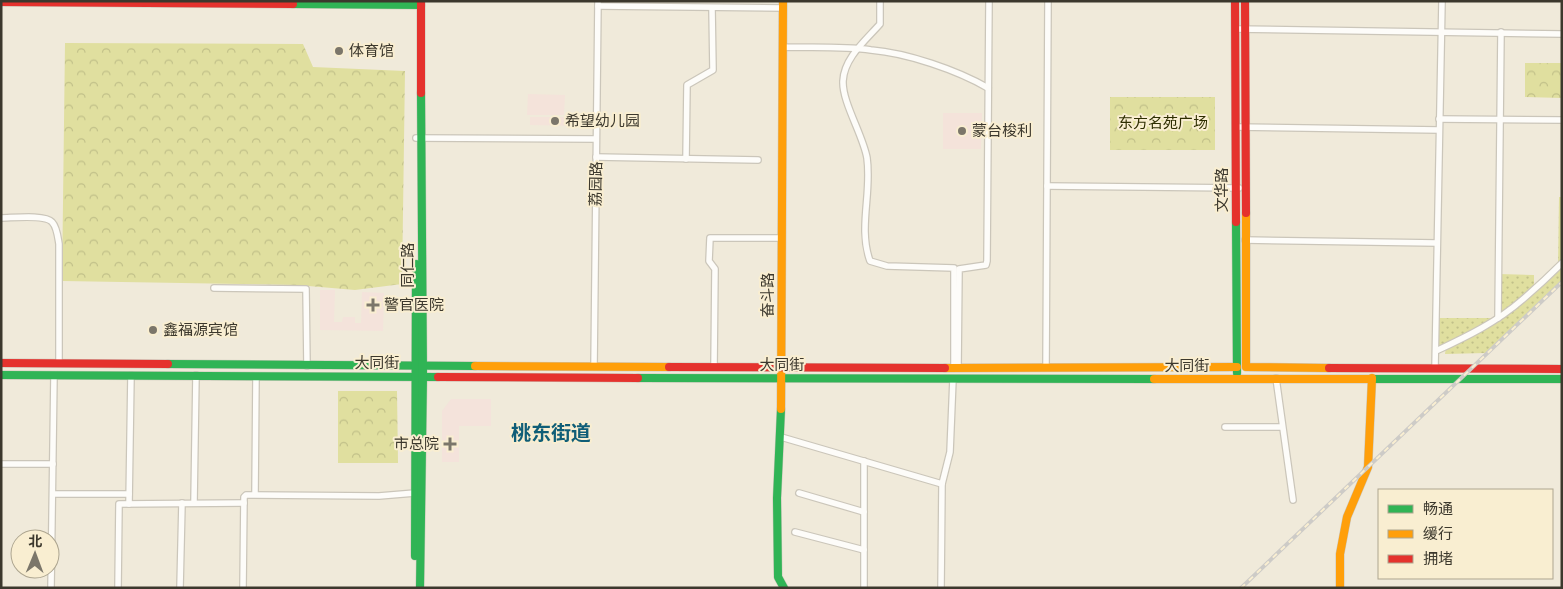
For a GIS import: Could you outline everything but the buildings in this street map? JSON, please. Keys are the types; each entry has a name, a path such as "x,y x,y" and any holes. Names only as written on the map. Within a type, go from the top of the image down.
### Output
{"main road":[{"name":"文华路","path":"1235,1 1237,379"},
{"name":"文华路","path":"1245,1 1246,379"},
{"path":"1,2 419,3"},
{"name":"同仁路","path":"419,3 420,588"},
{"name":"奋斗路","path":"783,5 782,379 777,498 778,577 784,588"},
{"name":"大同街","path":"1,363 781,368 1246,367"},
{"path":"1246,367 1562,369"},
{"name":"大同街","path":"1,375 782,379 1562,379"},
{"name":"同仁路","path":"414,588 419,377"},
{"path":"1340,588 1340,554 1347,517 1368,467 1372,378"}],"street":[{"path":"880,1 880,24 850,60 843,82 846,97 866,156 869,179 864,230 866,251 870,261 887,266 954,268 956,368"},
{"path":"956,368 959,269 986,265 987,261 989,1"},
{"path":"1046,368 1048,1"},
{"path":"1435,368 1442,1"},
{"path":"598,4 712,8 783,5"},
{"name":"荔园路","path":"594,367 598,4"},
{"path":"686,159 686,85 713,70 712,8"},
{"path":"1235,29 1562,34"},
{"path":"1498,318 1501,32"},
{"path":"783,47 859,48 884,51 919,60 969,77 988,88"},
{"path":"1439,119 1562,120"},
{"path":"1236,128 1439,130"},
{"path":"418,138 596,139"},
{"path":"596,157 758,160"},
{"path":"1046,186 1245,188"},
{"path":"1,218 44,218 52,221 56,230 59,244 59,363"},
{"path":"714,367 715,269 709,261 710,238 782,238"},
{"path":"1245,240 1437,243"},
{"path":"1436,351 1470,335 1498,318 1522,301 1562,263"},
{"path":"214,288 306,289 307,366"},
{"path":"52,588 54,375"},
{"path":"194,502 196,375"},
{"path":"129,504 131,376"},
{"path":"255,494 256,376"},
{"path":"1276,378 1293,500"},
{"path":"941,588 942,484 950,452 953,379"},
{"path":"1224,427 1282,427"},
{"path":"781,437 942,484"},
{"path":"864,461 864,588"},
{"path":"1,464 53,464"},
{"path":"243,588 244,498 246,495 379,496 415,493"},
{"path":"799,493 864,512"},
{"path":"53,494 129,494"},
{"path":"180,588 182,502"},
{"path":"118,588 119,504 244,503"},
{"path":"796,532 864,550"}],"shaded area":[{"path":"528,94 565,95 564,115 527,115"},
{"name":"蒙台梭利","path":"943,113 982,113 981,149 943,149"},
{"name":"希望幼儿园","path":"530,117 579,117 579,126 530,125"},
{"name":"警官医院","path":"320,290 335,290 334,322 342,322 343,317 355,317 355,323 361,323 362,292 384,293 383,331 320,330"},
{"name":"市总院","path":"451,399 491,399 491,426 459,426 459,462 442,462 442,411"}],"green space":[{"path":"65,43 303,44 313,67 405,71 402,284 355,290 297,285 62,281"},
{"path":"1525,63 1562,63 1562,98 1525,97"},
{"name":"东方名苑广场","path":"1110,97 1215,97 1215,150 1110,150"},
{"path":"1559,197 1562,197 1562,282 1486,353 1445,354 1446,347 1436,351 1436,318 1498,318 1498,274 1534,275 1534,288 1558,266"},
{"path":"338,391 397,391 398,463 338,463"}],"railway":[{"path":"1241,588 1562,282"}],"traffic: fast":[{"path":"293,4 421,5"},
{"path":"420,588 423,376 421,93"},
{"path":"1236,222 1237,373"},
{"path":"415,556 416,264"},
{"path":"168,364 475,366"},
{"path":"1,375 438,377"},
{"path":"638,378 1154,379"},
{"path":"1372,379 1562,379"},
{"path":"781,409 777,498 778,577 784,588"}],"traffic: slow":[{"path":"781,409 783,1"},
{"path":"1246,213 1246,367 1329,368"},
{"path":"475,366 669,367"},
{"path":"945,368 1237,367"},
{"path":"1340,588 1340,554 1347,517 1368,467 1372,378"},
{"path":"1154,379 1372,379"}],"traffic: jam":[{"path":"421,1 421,93"},
{"path":"1235,1 1236,222"},
{"path":"1245,1 1246,213"},
{"path":"1,2 293,4"},
{"path":"1,363 168,364"},
{"path":"669,367 945,368"},
{"path":"1329,368 1562,369"},
{"path":"438,377 638,378"}],"place":[{"name":"体育馆","path":"339,51"},
{"name":"希望幼儿园","path":"555,121"},
{"name":"蒙台梭利","path":"962,131"},
{"name":"警官医院","path":"373,305"},
{"name":"鑫福源宾馆","path":"153,330"},
{"name":"市总院","path":"450,444"}],"district":[{"name":"桃东街道","path":"551,433"}]}
